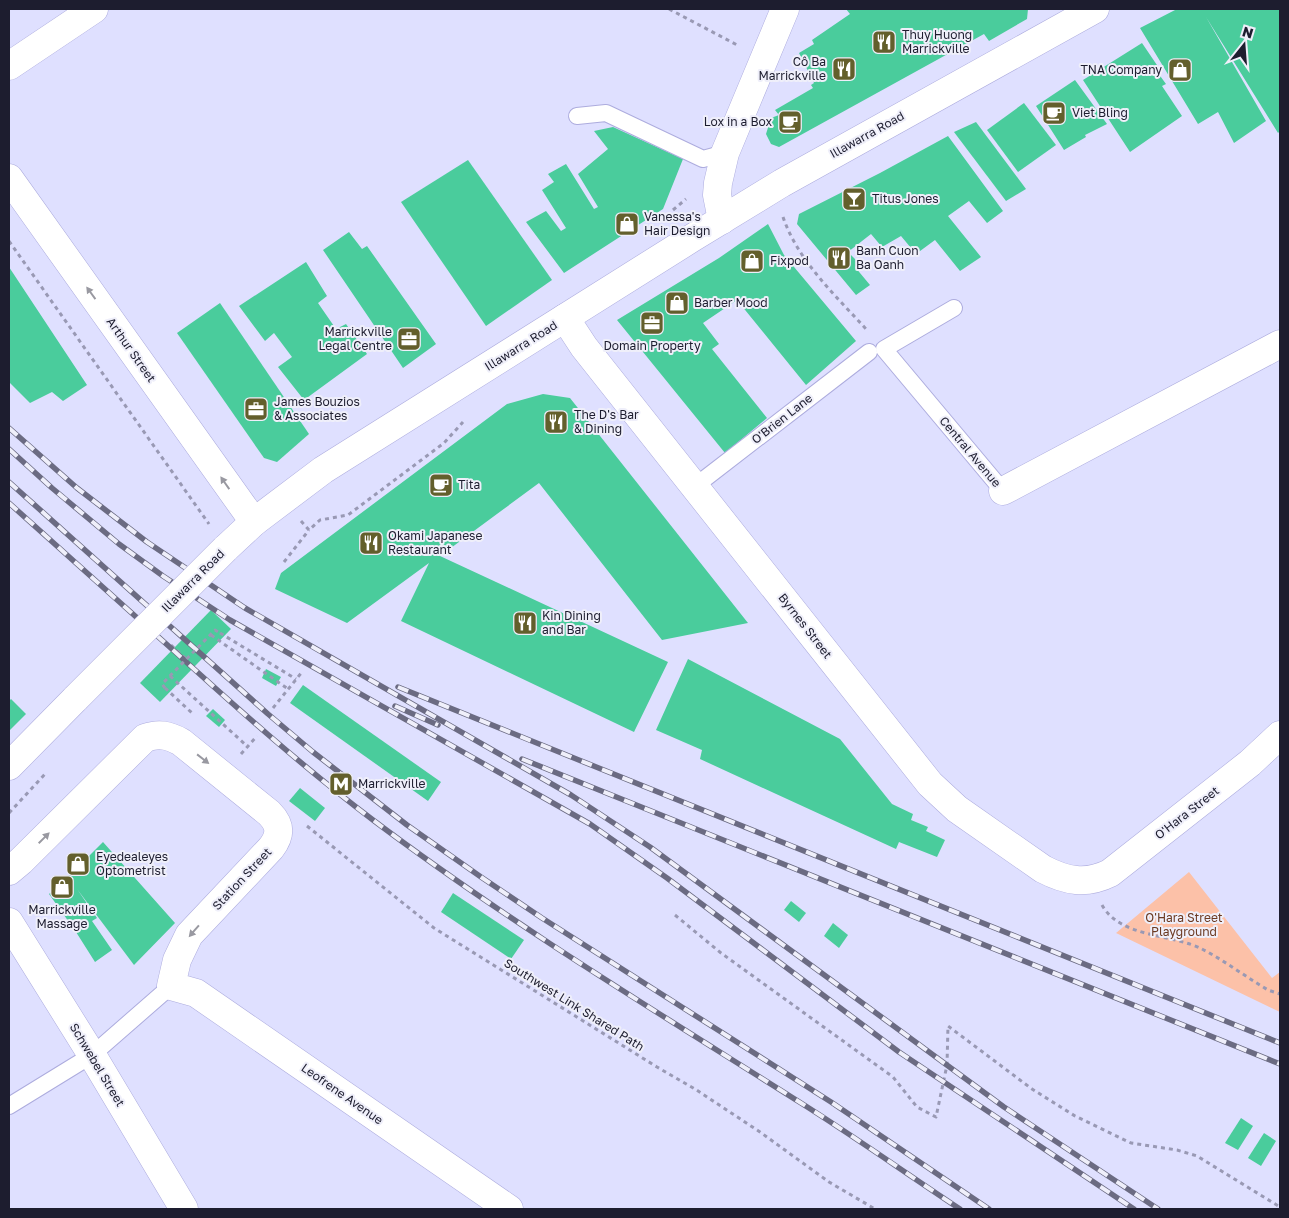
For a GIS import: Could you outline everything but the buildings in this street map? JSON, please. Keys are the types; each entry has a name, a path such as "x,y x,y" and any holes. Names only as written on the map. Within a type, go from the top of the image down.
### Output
{"street":[{"path":"9,66 94,9"},
{"name":"Illawarra Road","path":"9,766 76,698 219,539 254,522 323,470 722,220 816,164 1095,9"},
{"path":"722,220 717,195 725,153 778,11"},
{"name":"Arthur Street","path":"9,178 254,522"},
{"name":"Byrnes Street","path":"565,318 584,348 930,784 957,809 1043,869 1058,877 1075,881 1088,881"},
{"name":"Central Avenue","path":"1003,491 1280,344"},
{"name":"Station Street","path":"9,871 138,743 145,738 162,734 181,742 269,813 278,824 279,832 276,841 189,935 177,960 171,986"},
{"name":"O'Hara Street","path":"1088,881 1110,873 1250,763 1280,735"},
{"name":"Schwebel Street","path":"9,922 92,1055 184,1209"},
{"name":"Leofrene Avenue","path":"171,986 196,993 509,1209"}],"lane":[{"path":"577,116 606,113 703,159 725,153"},
{"name":"O'Brien Lane","path":"694,487 876,350 954,308"},
{"name":"Central Avenue","path":"876,350 1003,491"},
{"path":"9,1106 92,1055 171,986"}],"path":[{"path":"669,9 743,47"},
{"path":"673,210 686,200"},
{"path":"782,213 789,234 876,350"},
{"path":"9,241 219,539"},
{"path":"284,562 309,530 320,520 348,515 444,443 463,422"},
{"path":"299,519 309,530"},
{"path":"165,688 162,684 215,630 296,679"},
{"path":"211,635 288,690"},
{"path":"171,644 186,659"},
{"path":"273,708 302,672"},
{"path":"170,676 247,746"},
{"path":"239,756 257,736"},
{"name":"Southwest Link Shared Path","path":"269,813 290,813 434,928 694,1089 760,1132 829,1182 875,1209"},
{"path":"1088,881 1106,913 1125,926 1201,948 1268,990 1280,994"},
{"path":"676,915 721,953 893,1077 917,1107 936,1117 947,1065 948,1026 1032,1090 1075,1116 1131,1143 1177,1150 1197,1156 1280,1207"}],"green space":[{"name":"O'Hara Street Playground","path":"1189,872 1272,978 1280,972 1280,1012 1116,933"}],"railway":[{"path":"9,428 77,488 147,542 245,608 571,795 650,847 1004,1107 1158,1209"},
{"path":"9,449 119,544 163,576 230,620 590,824 667,878 899,1052 1134,1209"},
{"path":"9,482 268,714 313,752 407,825 542,918 831,1102 989,1209"},
{"path":"9,503 246,716 373,820 477,895 531,931 821,1116 960,1209"},
{"path":"398,687 1280,1043"},
{"path":"395,706 438,725"},
{"path":"522,759 1280,1064"}],"place":[{"name":"Thuy Huong Marrickville","path":"884,42"},
{"name":"Cô Ba Marrickville","path":"844,69"},
{"name":"TNA Company","path":"1180,70"},
{"name":"Viet Bling","path":"1054,113"},
{"name":"Lox in a Box","path":"790,122"},
{"name":"Titus Jones","path":"854,199"},
{"name":"Vanessa's Hair Design","path":"627,224"},
{"name":"Banh Cuon Ba Oanh","path":"839,258"},
{"name":"Fixpod","path":"752,261"},
{"name":"Barber Mood","path":"677,303"},
{"name":"Domain Property","path":"652,323"},
{"name":"Marrickville Legal Centre","path":"409,339"},
{"name":"James Bouzios & Associates","path":"256,409"},
{"name":"The D's Bar & Dining","path":"556,422"},
{"name":"Tita","path":"441,485"},
{"name":"Okami Japanese Restaurant","path":"371,543"},
{"name":"Kin Dining and Bar","path":"525,623"},
{"name":"Marrickville","path":"341,784"},
{"name":"Eyedealeyes Optometrist","path":"78,864"},
{"name":"Marrickville Massage","path":"62,887"}]}
